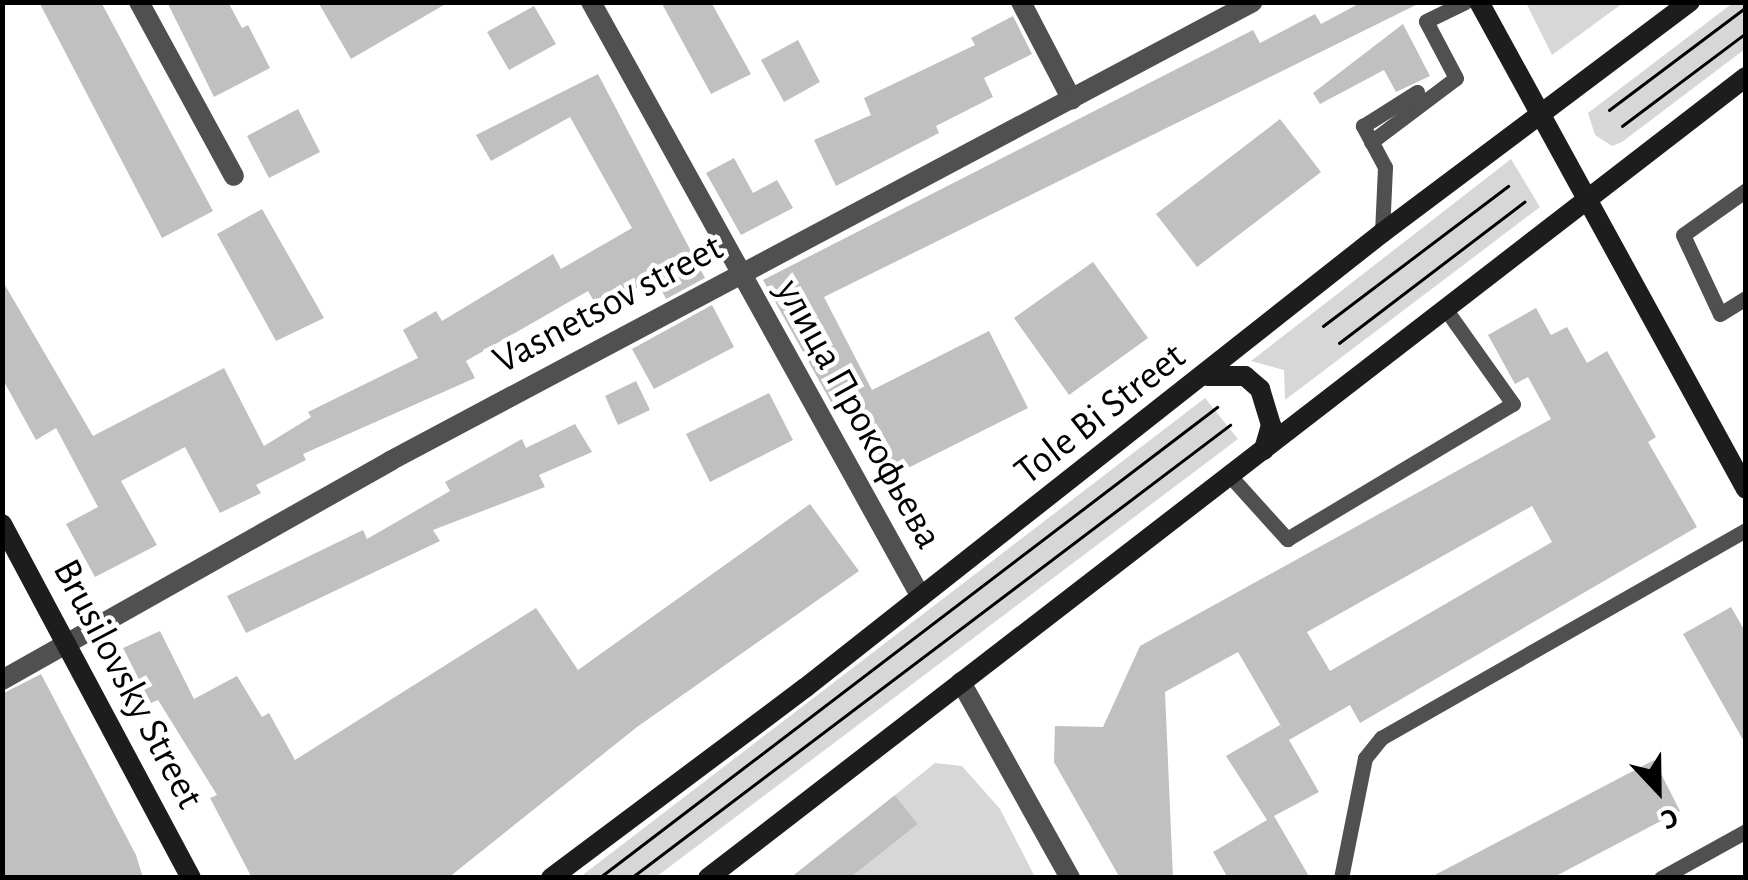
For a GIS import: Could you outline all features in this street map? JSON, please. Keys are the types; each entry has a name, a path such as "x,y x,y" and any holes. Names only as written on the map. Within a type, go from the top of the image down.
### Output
{"main road":[{"path":"1479,2 1746,489"},
{"name":"Tole Bi Street","path":"550,878 921,597 1382,233 1690,2"},
{"path":"708,878 1746,77"},
{"path":"1205,376 1244,376 1260,389 1271,425 1264,450"},
{"name":"Brusilovsky Street","path":"2,524 191,878"}],"street":[{"path":"139,2 234,176"},
{"name":"улица Прокофьева","path":"591,2 921,597"},
{"path":"1021,2 1072,100"},
{"name":"Vasnetsov street","path":"2,680 390,461 1253,2"},
{"path":"961,682 1070,878"}],"lane":[{"path":"1371,142 1456,78 1426,21 1465,2"},
{"path":"1382,233 1385,167 1362,126 1417,92"},
{"path":"1746,190 1683,235 1720,314 1746,298"},
{"path":"1231,478 1287,539 1513,404 1444,308"},
{"path":"1341,878 1365,758 1381,738 1746,530"},
{"path":"1661,878 1746,831"}],"shaded area":[{"path":"1734,2 1745,3 1745,49 1622,142 1612,146 1595,135 1588,113"},
{"path":"1526,3 1623,3 1552,55"},
{"path":"1511,159 1540,207 1285,400 1284,370 1251,361"},
{"path":"1205,398 1238,439 656,877 580,877"},
{"path":"935,763 962,766 1000,809 1035,877 850,878 918,824 895,795"}],"building":[{"path":"39,2 101,2 213,211 162,238"},
{"path":"167,2 228,2 242,28 248,25 270,68 214,97"},
{"path":"318,2 449,2 351,59"},
{"path":"661,2 711,2 751,74 711,94"},
{"path":"1362,2 1422,2 824,297 872,390 989,331 1028,408 890,477 848,393 831,402 763,280 1253,30 1260,43 1315,14 1321,24"},
{"path":"534,6 556,44 509,70 487,32"},
{"path":"1013,16 1032,54 984,78 993,97 936,126 939,133 836,186 814,140 871,115 864,98 975,45 971,38"},
{"path":"1403,24 1430,76 1396,92 1384,70 1320,104 1313,93"},
{"path":"798,40 820,82 784,102 761,60"},
{"path":"598,74 705,278 666,299 655,277 599,310 588,291 466,361 475,378 303,454 306,460 256,485 261,493 220,513 185,447 121,481 157,545 95,577 66,524 98,507 56,428 36,440 2,378 2,280 93,436 224,368 264,446 311,417 308,412 418,358 403,330 436,311 442,321 553,254 561,269 632,228 570,117 491,161 476,135"},
{"path":"298,109 320,152 269,178 247,136"},
{"path":"1280,119 1321,172 1197,267 1156,214"},
{"path":"734,158 753,193 777,180 793,208 741,235 706,173"},
{"path":"262,209 324,318 276,341 217,234"},
{"path":"1093,262 1148,338 1069,395 1014,318"},
{"path":"712,305 734,347 654,389 632,349"},
{"path":"1536,308 1551,335 1567,327 1587,363 1607,351 1656,437 1648,442 1697,527 1360,723 1350,705 1289,740 1319,792 1274,816 1310,878 1228,878 1213,852 1267,820 1226,756 1280,725 1285,733 1238,652 1165,692 1173,878 1120,878 1054,762 1055,726 1103,727 1140,646 1551,419 1528,377 1515,384 1488,335","holes":["1532,506 1552,542 1330,671 1307,632"]},
{"path":"636,381 650,410 618,425 605,396"},
{"path":"769,393 793,440 710,482 686,434"},
{"path":"575,424 592,452 539,475 545,487 433,530 440,541 246,633 227,596 363,530 367,539 450,491 445,482 522,439 526,448"},
{"path":"810,504 859,571 637,727 448,878 252,878 210,798 217,795 158,700 151,703 123,648 160,631 194,699 237,676 262,717 269,713 295,760 536,608 578,670"},
{"path":"1731,607 1746,633 1746,745 1683,634"},
{"path":"41,674 136,855 143,878 2,878 2,694"},
{"path":"1654,760 1680,811 1552,878 1429,878"},
{"path":"895,795 918,824 850,878 790,878"}],"tram line":[{"path":"1609,110 1746,7"},
{"path":"1622,126 1746,33"},
{"path":"1323,326 1508,186"},
{"path":"1339,343 1524,202"},
{"path":"599,878 1217,407"},
{"path":"631,878 1230,425"}]}
